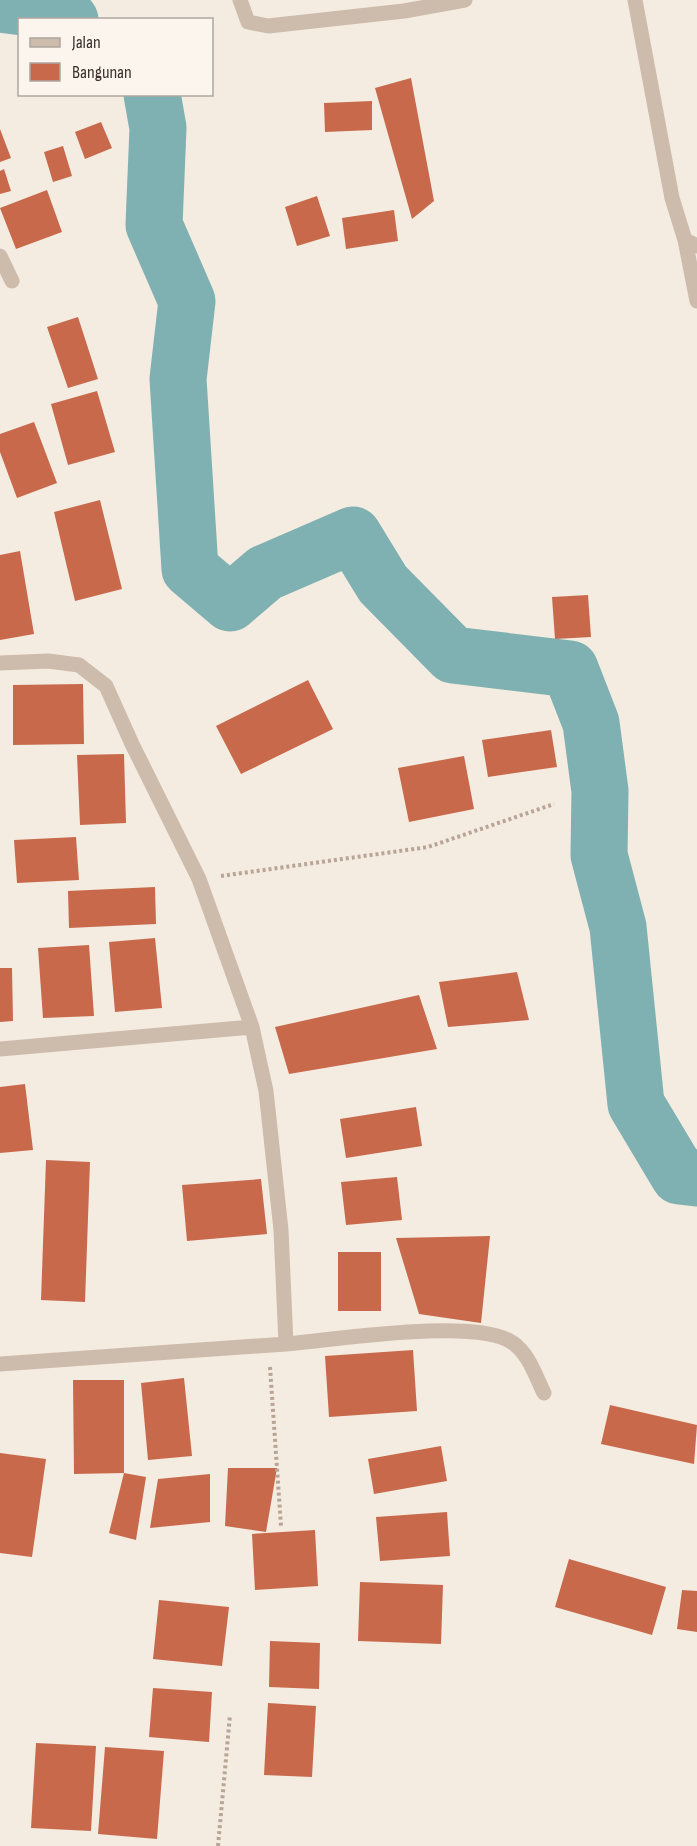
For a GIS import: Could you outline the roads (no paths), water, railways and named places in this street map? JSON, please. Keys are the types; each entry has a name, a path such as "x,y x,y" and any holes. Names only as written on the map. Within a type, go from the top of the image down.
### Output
{"street":[{"path":"240,0 248,22 268,26 404,11 465,0"},
{"path":"635,0 669,187 691,243 697,301"},
{"path":"0,256 12,281"},
{"path":"0,663 48,661 79,665 106,686 132,744 200,879 252,1027 266,1091 281,1230 286,1344"},
{"path":"0,1049 252,1027"},
{"path":"0,1364 268,1346 435,1331 490,1334 513,1342 528,1361 544,1393"}],"waterway":[{"path":"0,4 54,11 66,18"},
{"path":"152,96 158,128 154,225 187,301 178,379 190,569 230,603 265,573 353,535 383,584 453,655 570,669 591,723 600,791 599,855 618,927 636,1104 679,1176 697,1178"}]}
